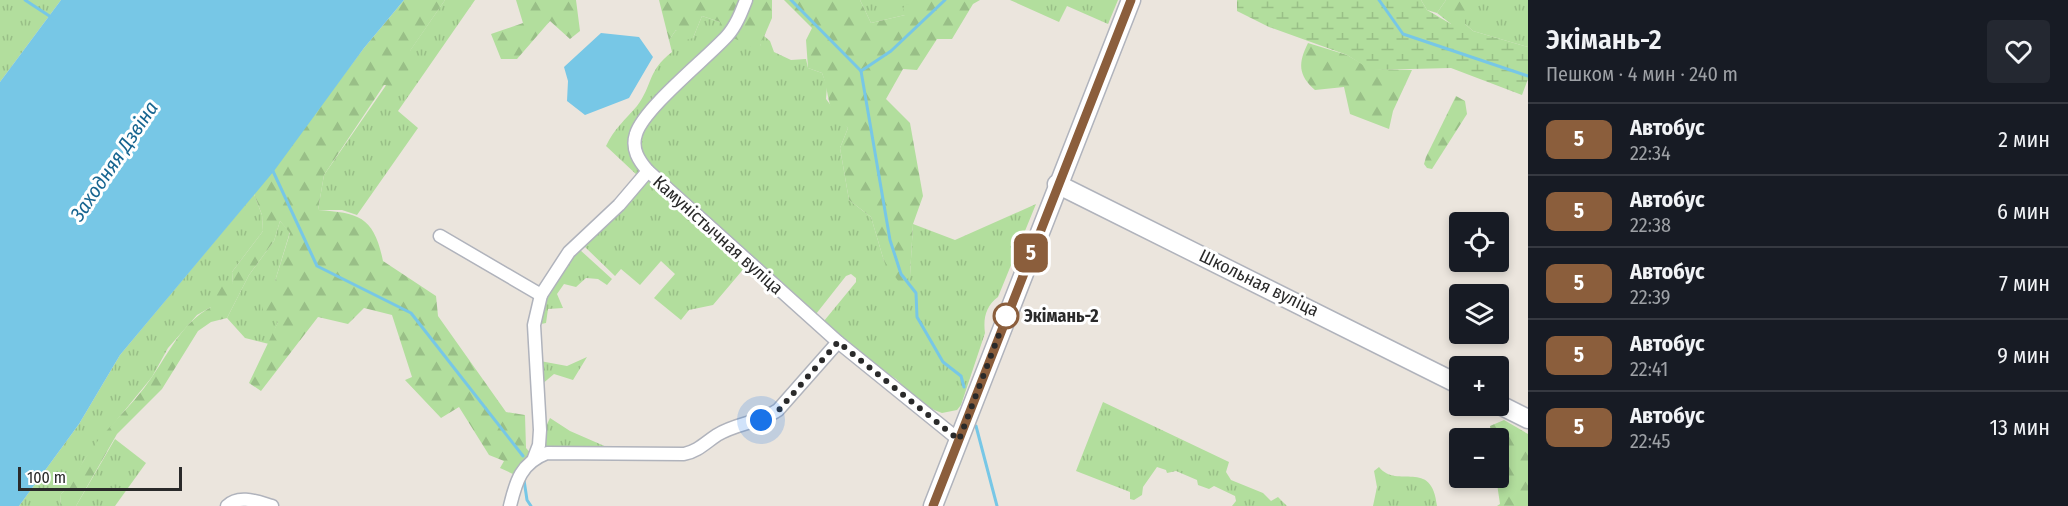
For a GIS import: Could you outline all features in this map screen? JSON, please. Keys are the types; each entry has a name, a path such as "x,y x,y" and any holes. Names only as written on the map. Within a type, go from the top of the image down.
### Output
{"main road":[{"path":"933,506 1057,184 1131,0"},
{"name":"Школьная вуліца","path":"1057,184 1449,380"},
{"path":"1509,410 1528,419"}],"street":[{"path":"648,171 639,161 635,151 636,132 675,86 727,37 746,0"},
{"name":"Камуністычная вуліца","path":"540,295 569,252 619,205 648,171 838,342 959,440"},
{"path":"440,236 540,295 534,325 540,430 534,458 520,473 510,506"},
{"path":"534,458 555,453 692,452 732,428 769,417 778,411 838,342"},
{"path":"227,506 232,501 243,500 272,506"}],"green space":[{"path":"0,0 61,0 0,82"},
{"path":"404,0 445,0 410,51 417,58 397,87 384,85 324,175 318,210 345,213 363,220 375,235 383,261 436,296 438,316 506,412 525,415 526,448 533,456 513,474 500,468 504,461 489,455 459,407 441,418 405,380 412,377 392,315 364,308 348,324 318,317 261,391 249,383 278,322 263,311 261,290 275,281 290,233 280,221 274,241 249,275 227,318 211,322 198,331 162,389 117,434 76,506 60,506 61,494 84,460 144,388 177,338 192,321 211,307 210,296 220,286 233,283 232,272 263,231 262,215 254,194 364,48"},
{"path":"445,0 475,0 398,111 418,128 357,215 342,210 318,210 324,175"},
{"path":"516,0 576,0 580,31 570,39 550,21 517,59 501,59 491,34 523,23"},
{"path":"659,0 772,0 772,18 760,46 751,47 726,35 719,30 720,22 702,16 693,38 686,40 676,30 669,40"},
{"path":"784,0 860,0 871,23 905,15 903,8 907,4 915,5 921,0 980,0 973,4 952,39 937,39 917,70 903,69 886,99 910,123 923,196 913,224 910,276 901,285 884,261 871,217 849,200 840,148 848,128 831,108 822,73 808,68 806,40 812,28"},
{"path":"860,0 921,1 905,15 871,23"},
{"path":"1010,0 1118,0 1108,24 1067,6 1059,22"},
{"path":"1237,0 1421,0 1427,10 1451,24 1465,24 1473,31 1528,47 1528,79 1522,95 1451,68 1371,70 1347,55 1269,27 1237,11"},
{"path":"1421,0 1446,0 1437,13 1427,10"},
{"path":"1446,0 1465,0 1465,24 1451,24 1437,13"},
{"path":"1465,0 1528,0 1528,47 1473,31 1465,24"},
{"path":"702,16 720,22 724,35 638,123 641,171 638,176 606,146 616,130 637,106 658,66 672,52 669,40 676,30 693,38"},
{"path":"763,35 770,41 774,52 791,60 806,59 808,68 822,73 827,86 826,99 848,128 840,148 849,200 871,217 884,261 910,276 913,224 955,240 1036,204 998,297 986,313 985,333 961,405 957,410 942,413 924,406 896,379 866,359 824,321 856,282 856,278 851,274 846,276 816,314 797,301 642,160 639,133 678,88 732,36 760,46"},
{"path":"1308,43 1347,55 1371,69 1412,70 1393,111 1389,129 1350,114 1344,87 1315,90 1309,84 1301,68 1302,57"},
{"path":"1456,96 1465,101 1467,114 1432,169 1427,168 1424,164 1426,157"},
{"path":"649,179 746,266 713,305 689,310 681,320 654,298 675,274 661,261 640,285 621,269 615,276 585,247 584,242"},
{"path":"254,194 262,215 263,231 232,272 233,283 211,307 197,315 168,348 152,377 84,460 73,483 61,494 60,506 19,506 79,424 120,355"},
{"path":"280,221 290,232 275,281 278,322 269,344 245,338 227,318 249,275 274,241"},
{"path":"579,249 612,279 607,285 598,279 586,278 576,287 564,284 557,294 563,308 548,309 546,323 536,325 541,304 551,283 564,264"},
{"path":"587,357 573,380 554,374 541,385 540,361 567,366"},
{"path":"1103,402 1229,462 1226,472 1231,480 1263,493 1271,501 1278,497 1287,506 1232,506 1236,501 1235,496 1214,486 1209,489 1198,485 1197,480 1176,471 1167,473 1166,470 1157,467 1143,487 1142,495 1134,500 1130,499 1130,492 1076,471"},
{"path":"550,418 570,431 609,448 561,450 536,447"},
{"path":"1504,420 1528,434 1528,506 1497,506 1500,504 1498,488 1509,488 1509,428 1490,428 1490,426"},
{"path":"115,439 146,463 115,506 76,506"},
{"path":"1379,467 1395,476 1421,478 1428,482 1434,491 1437,506 1373,506 1377,487 1374,471"}],"water":[{"name":"Заходняя Дзвіна","path":"61,0 404,0 364,48 274,171 120,355 79,424 19,506 0,506 0,82"},
{"path":"601,33 639,37 653,57 629,98 585,115 567,101 568,81 564,67"}],"waterway":[{"path":"25,0 54,19"},
{"path":"791,0 861,71 890,240 901,274 916,293 917,317 943,362 961,376 964,387"},
{"path":"861,71 891,51 945,0"},
{"path":"1379,0 1403,34 1528,76"},
{"path":"272,169 317,266 411,313 523,456"},
{"path":"976,426 997,506"},
{"path":"524,480 527,500 531,506"}],"bus line":[{"name":"5","path":"933,506 1057,184 1131,0"}],"place":[{"name":"Экімань-2","path":"1006,316"}],"route":[{"path":"761,420 778,411 838,342 959,440 1006,316"}]}
